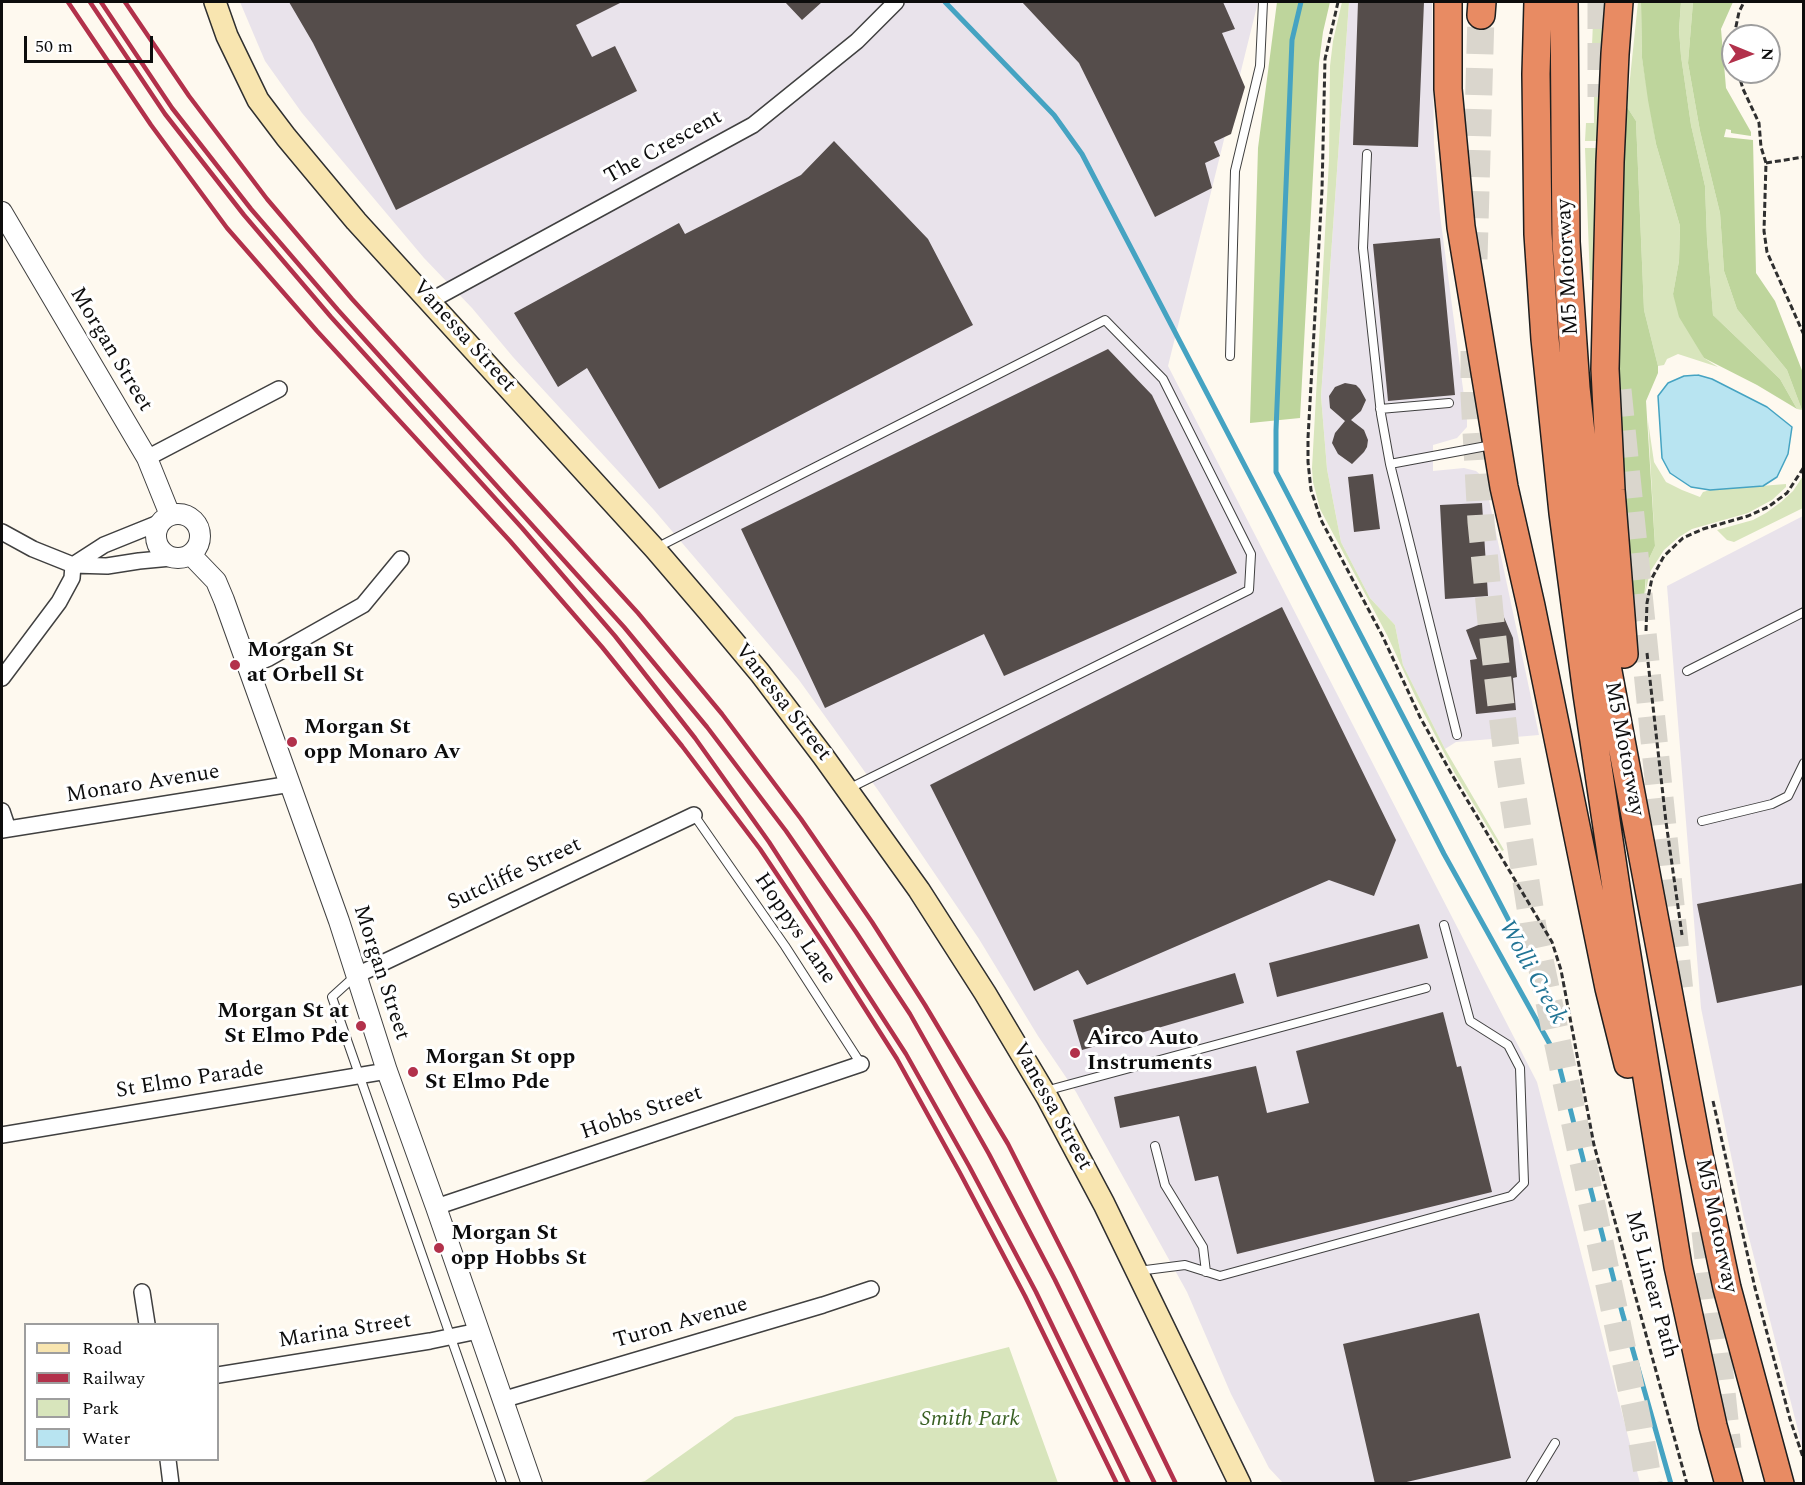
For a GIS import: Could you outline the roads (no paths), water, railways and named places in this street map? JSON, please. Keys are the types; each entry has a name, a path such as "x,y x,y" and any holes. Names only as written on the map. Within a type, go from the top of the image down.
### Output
{"highway":[{"path":"1448,2 1448,89 1461,227 1504,487 1609,988 1678,1266"},
{"name":"M5 Motorway","path":"1538,2 1536,74 1538,234 1545,339 1563,513 1617,895 1678,1266 1713,1426 1729,1484"},
{"name":"M5 Motorway","path":"1564,2 1566,242 1577,399 1607,666 1670,991 1699,1155 1727,1288 1780,1484"},
{"path":"1619,2 1610,162 1605,369 1610,479 1625,671 1670,991"}],"main road":[{"name":"Vanessa Street","path":"215,2 226,36 253,90 265,109 319,178 655,549 760,673 848,789 952,941 1044,1091 1104,1204 1239,1484"}],"street":[{"name":"The Crescent","path":"430,301 753,125 857,41 896,2"},
{"name":"Morgan Street","path":"4,222 147,458 165,519"},
{"path":"147,458 279,388"},
{"path":"2,532 33,549 73,565 108,566 181,556 197,550 201,535 199,527 189,516 182,514 165,519 104,545 73,565"},
{"path":"165,519 157,529 157,544 160,550 181,556"},
{"name":"Morgan Street","path":"181,556 216,581 224,600 339,921 387,1071 532,1484"},
{"path":"249,667 363,604 401,559"},
{"path":"2,678 25,644 59,602 72,578 73,565"},
{"name":"Monaro Avenue","path":"5,830 291,784"},
{"path":"2,811 5,830"},
{"name":"Sutcliffe Street","path":"356,976 694,815"},
{"name":"Hobbs Street","path":"436,1207 861,1064"},
{"name":"St Elmo Parade","path":"2,1135 387,1071"},
{"name":"Turon Avenue","path":"502,1400 871,1289"},
{"path":"142,1292 147,1323"},
{"name":"Marina Street","path":"219,1375 452,1338 478,1331"},
{"path":"168,1461 171,1484"}],"lane":[{"path":"1230,356 1235,171 1260,66 1263,2"},
{"path":"1367,154 1363,248 1380,409 1390,464 1457,735"},
{"path":"655,549 1105,321 1163,379 1251,554 1249,590 848,789"},
{"path":"1380,409 1449,403"},
{"path":"1390,464 1497,444"},
{"path":"1687,671 1803,612"},
{"path":"1702,821 1773,804 1788,796 1803,763"},
{"name":"Hoppys Lane","path":"694,815 785,946 861,1064"},
{"path":"1137,1272 1185,1265 1220,1276 1511,1196 1524,1182 1520,1068 1508,1045 1470,1022 1444,926"},
{"path":"356,976 332,997 502,1484"},
{"path":"1044,1091 1426,988"},
{"path":"1155,1146 1166,1185 1203,1247 1206,1272"},
{"path":"1530,1484 1555,1443"}],"water":[{"path":"1698,375 1712,379 1767,407 1792,427 1788,454 1777,477 1763,486 1710,490 1691,487 1670,473 1662,458 1658,396 1668,383 1684,376"}],"waterway":[{"name":"Wolli Creek","path":"945,2 1054,115 1082,154 1444,854 1557,1057 1622,1312 1671,1484"},
{"path":"1301,2 1292,40 1276,472 1533,967"}],"tunnel":[{"path":"1601,2 1601,97"},
{"path":"1474,259 1481,15"},
{"path":"1474,351 1481,522 1491,622 1508,764 1533,927 1639,1426 1649,1484"},
{"path":"1618,390 1681,1002"},
{"path":"1705,1231 1728,1449"}],"railway":[{"path":"68,2 151,125 227,228 317,331 510,541 602,647 682,746 760,849 897,1059 1025,1296 1117,1484"},
{"path":"90,2 165,114 244,215 331,317 522,528 615,636 695,738 769,842 906,1054 969,1166 1036,1292 1129,1484"},
{"path":"101,2 172,108 251,209 338,310 624,627 707,727 786,831 910,1014 989,1154 1055,1280 1155,1484"},
{"path":"125,2 189,96 267,199 352,299 638,613 722,714 801,819 872,922 925,1005 1008,1144 1176,1484"}],"place":[{"name":"Morgan St at Orbell St","path":"235,665"},
{"name":"Morgan St opp Monaro Av","path":"292,742"},
{"name":"Morgan St at St Elmo Pde","path":"361,1026"},
{"name":"Airco Auto Instruments","path":"1075,1053"},
{"name":"Morgan St opp St Elmo Pde","path":"413,1072"},
{"name":"Morgan St opp Hobbs St","path":"439,1248"}],"park label":[{"name":"Smith Park","path":"970,1421"}]}
